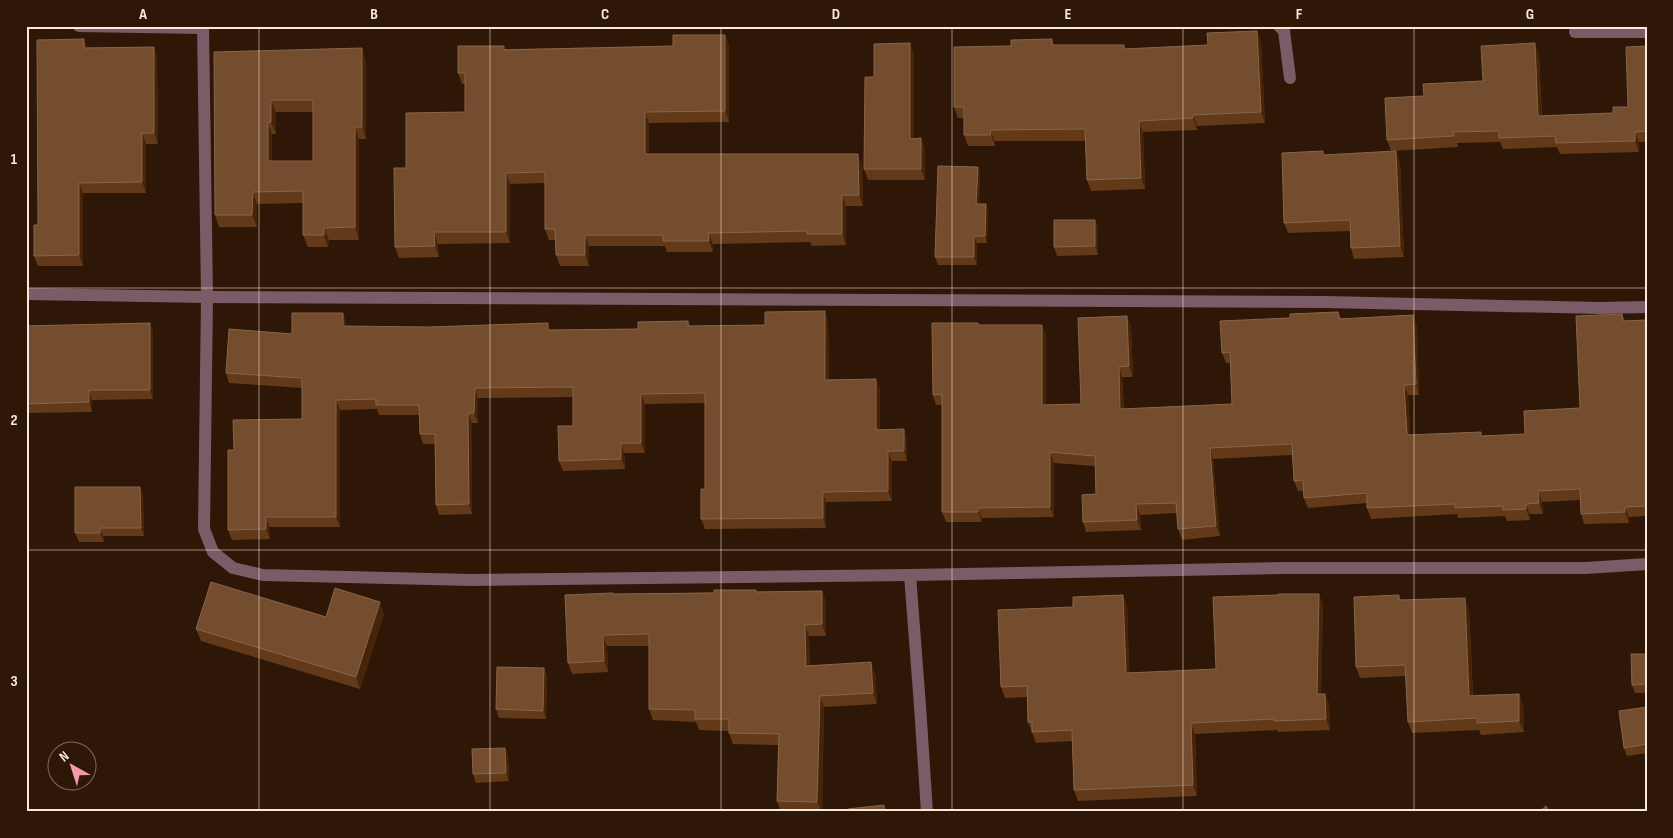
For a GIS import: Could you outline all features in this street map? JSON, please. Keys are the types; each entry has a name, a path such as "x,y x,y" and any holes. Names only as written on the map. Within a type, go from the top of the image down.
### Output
{"street":[{"path":"79,26 203,27 206,297 204,529 212,552 233,568 263,575 472,580 1282,568 1586,568 1647,564"},
{"path":"1279,26 1284,32 1290,78"},
{"path":"1575,32 1647,32"},
{"path":"26,294 984,302 1326,302 1647,307"},
{"path":"910,575 926,812"}],"building":[{"path":"1257,31 1261,112 1193,115 1193,118 1139,121 1141,178 1087,180 1085,129 990,130 991,135 964,135 964,107 954,107 954,47 1011,46 1011,40 1052,39 1052,45 1124,45 1124,49 1208,45 1207,33"},
{"path":"673,35 725,35 725,111 645,112 645,154 858,154 859,195 842,195 842,234 807,234 807,231 708,233 709,241 663,241 663,235 585,235 585,255 556,255 555,229 545,229 545,172 506,173 506,232 434,232 435,246 395,247 394,168 406,168 406,113 465,112 465,73 458,73 458,46 504,46 504,50 673,46"},
{"path":"84,39 84,48 154,47 154,133 142,133 142,182 79,183 79,255 34,256 34,225 38,225 37,40"},
{"path":"910,43 910,139 921,138 921,169 864,169 865,77 874,77 874,44"},
{"path":"1535,43 1538,116 1613,113 1613,107 1628,107 1626,47 1647,46 1647,131 1635,132 1635,141 1556,143 1555,136 1499,138 1499,131 1453,132 1454,136 1387,140 1385,98 1424,96 1423,84 1483,81 1481,46"},
{"path":"362,48 362,127 355,127 355,227 324,228 324,235 303,235 303,191 253,192 252,215 215,215 214,52","holes":["271,100 313,100 313,161 268,161 268,122 271,122"]},
{"path":"1323,151 1323,155 1396,151 1400,246 1351,248 1350,220 1284,223 1282,153"},
{"path":"938,166 978,167 976,204 986,204 985,236 974,236 974,257 935,257"},
{"path":"1054,220 1095,220 1095,246 1054,247"},
{"path":"825,311 825,380 876,379 876,430 904,429 904,451 888,451 888,491 823,492 823,518 701,519 701,489 705,489 705,393 641,394 641,443 621,443 621,459 559,461 558,426 573,426 573,387 475,388 474,413 468,413 469,504 436,505 435,434 420,434 419,405 376,405 376,399 336,400 336,517 266,517 266,529 228,530 228,450 234,450 233,420 302,419 302,378 226,373 229,329 292,334 292,313 343,313 343,326 427,327 548,323 548,330 638,329 638,322 688,321 688,326 765,325 765,312"},
{"path":"1338,312 1339,319 1413,315 1416,384 1404,385 1407,435 1481,432 1481,436 1525,434 1524,411 1580,408 1576,316 1622,314 1623,321 1647,320 1647,506 1625,507 1625,512 1581,514 1580,489 1538,491 1539,503 1526,504 1526,509 1503,510 1503,506 1455,508 1455,504 1367,508 1367,493 1304,498 1303,480 1294,481 1292,444 1210,448 1216,526 1178,529 1176,503 1136,504 1137,520 1083,522 1082,495 1096,494 1095,456 1050,452 1050,507 978,508 978,512 942,512 942,394 933,395 932,323 1042,325 1042,405 1081,404 1078,318 1127,316 1129,366 1119,367 1120,409 1232,404 1230,352 1222,353 1220,321 1290,318 1290,314"},
{"path":"150,323 150,390 89,390 89,402 26,404 26,326"},
{"path":"75,487 140,487 141,528 100,528 100,533 75,533"},
{"path":"211,582 326,617 335,588 380,602 356,677 196,629"},
{"path":"714,590 756,590 756,592 822,591 822,624 805,625 806,666 871,662 873,693 820,696 817,802 777,801 779,734 729,733 729,719 695,719 695,710 649,709 649,634 603,635 604,661 568,663 565,595 714,593"},
{"path":"1319,594 1317,694 1325,694 1326,719 1274,721 1274,719 1191,723 1193,785 1074,790 1072,730 1032,732 1032,722 1028,722 1027,686 1001,687 998,610 1073,607 1073,597 1123,595 1126,673 1216,669 1213,597"},
{"path":"1399,595 1399,600 1465,598 1469,696 1519,694 1519,721 1477,723 1477,718 1408,722 1405,665 1356,667 1354,597"},
{"path":"1631,654 1647,654 1647,684 1632,685"},
{"path":"497,667 544,668 543,711 496,709"},
{"path":"1647,707 1647,744 1624,748 1619,711"},
{"path":"505,748 506,773 473,774 472,749"},
{"path":"884,805 885,812 849,812 848,809"},
{"path":"1546,806 1550,812 1539,812"}]}
